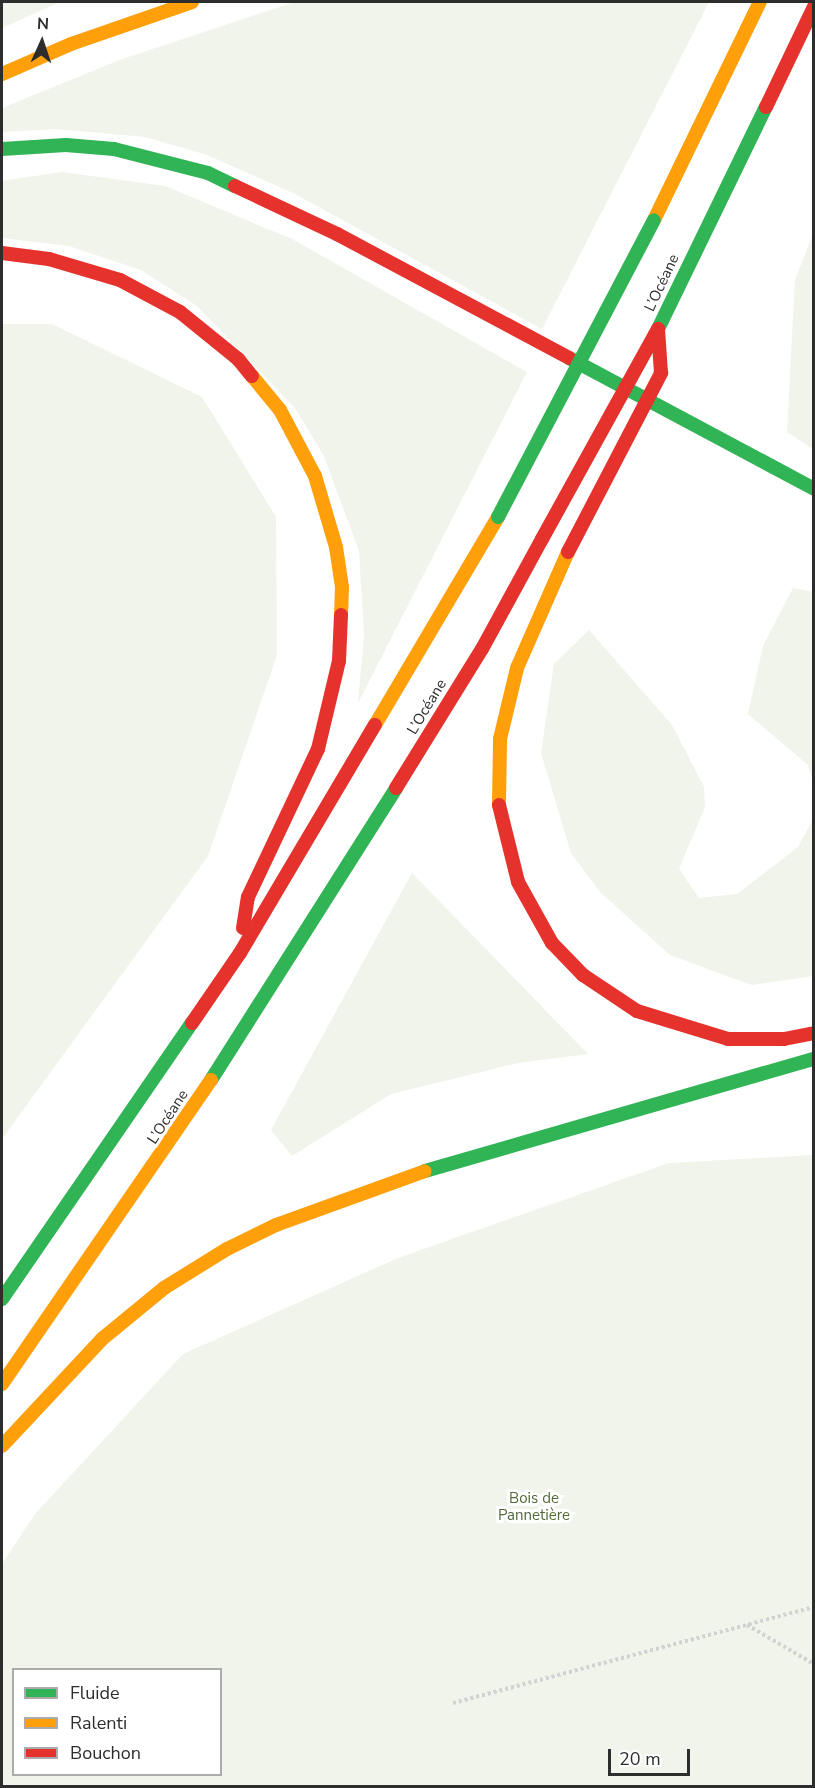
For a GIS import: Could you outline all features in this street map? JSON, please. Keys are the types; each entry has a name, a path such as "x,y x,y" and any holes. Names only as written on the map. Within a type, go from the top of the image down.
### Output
{"highway":[{"path":"2,74 71,44 192,2"},
{"name":"L’Océane","path":"2,1299 240,953 498,517 654,220 760,2"},
{"name":"L’Océane","path":"2,1384 153,1170 297,948 482,649 658,329 813,7"},
{"path":"2,149 66,145 114,149 208,173 337,234 813,489"},
{"path":"118,166 178,181"},
{"path":"241,206 315,240"},
{"path":"2,253 50,259 98,273 180,312 238,359 280,411 315,476 323,498 342,587 339,661 314,759 288,821 248,897 240,953"},
{"path":"658,329 661,373 568,552 517,668 500,739 498,793 501,823 518,882 534,913 552,942 583,975 638,1011 728,1039 784,1039 813,1033"},
{"path":"553,368 585,384"},
{"path":"605,395 658,423"},
{"path":"762,478 803,501"},
{"path":"2,1446 102,1339 155,1296 227,1249 276,1225 381,1184 813,1059"}],"path":[{"path":"453,1703 813,1607"},
{"path":"746,1625 813,1664"}],"green space":[{"path":"2,2 60,2 2,28"},
{"path":"295,2 709,2 542,329 295,194 207,155 145,137 55,129 2,132 2,109 7,106 122,59"},
{"path":"62,172 165,186 292,239 527,372 358,703 364,636 359,551 324,456 295,408 197,306 141,270 69,246 2,238 2,181"},
{"path":"813,234 814,449 787,432 795,280"},
{"path":"2,324 52,324 202,397 276,517 277,655 208,856 2,1139"},
{"path":"793,588 813,592 813,781 808,765 748,714 763,646"},
{"path":"589,630 672,725 704,787 705,807 679,869 699,898 737,894 798,847 813,819 813,976 752,985 670,955 600,892 571,853 541,753 554,664"},
{"path":"412,873 588,1054 518,1063 391,1094 292,1156 271,1130"},
{"name":"Bois de Pannetière","path":"813,1155 813,1786 2,1786 2,1564 35,1514 183,1354 398,1258 669,1163"}],"traffic: fast":[{"path":"658,329 766,107"},
{"path":"2,149 66,145 114,149 208,173 235,186"},
{"path":"498,517 654,220"},
{"path":"569,358 814,489"},
{"path":"211,1080 396,788"},
{"path":"2,1299 192,1023"},
{"path":"425,1171 814,1059"}],"traffic: slow":[{"path":"2,74 71,44 192,2"},
{"path":"654,220 760,2"},
{"path":"252,376 280,410 315,476 336,547 342,587 341,615"},
{"path":"375,725 498,517"},
{"path":"499,805 500,739 517,668 568,552"},
{"path":"2,1384 211,1080"},
{"path":"2,1446 102,1339 164,1288 227,1249 276,1225 425,1171"}],"traffic: jam":[{"path":"766,107 814,7"},
{"path":"235,186 337,234 569,358"},
{"path":"2,253 49,259 120,280 180,312 238,359 252,376"},
{"path":"542,539 658,329"},
{"path":"568,552 661,373 658,329"},
{"path":"396,788 482,649 542,539"},
{"path":"243,928 248,897 318,749 339,661 341,615"},
{"path":"192,1023 240,953 375,725"},
{"path":"499,805 518,882 552,943 583,975 637,1011 728,1039 784,1039 814,1033"}]}
